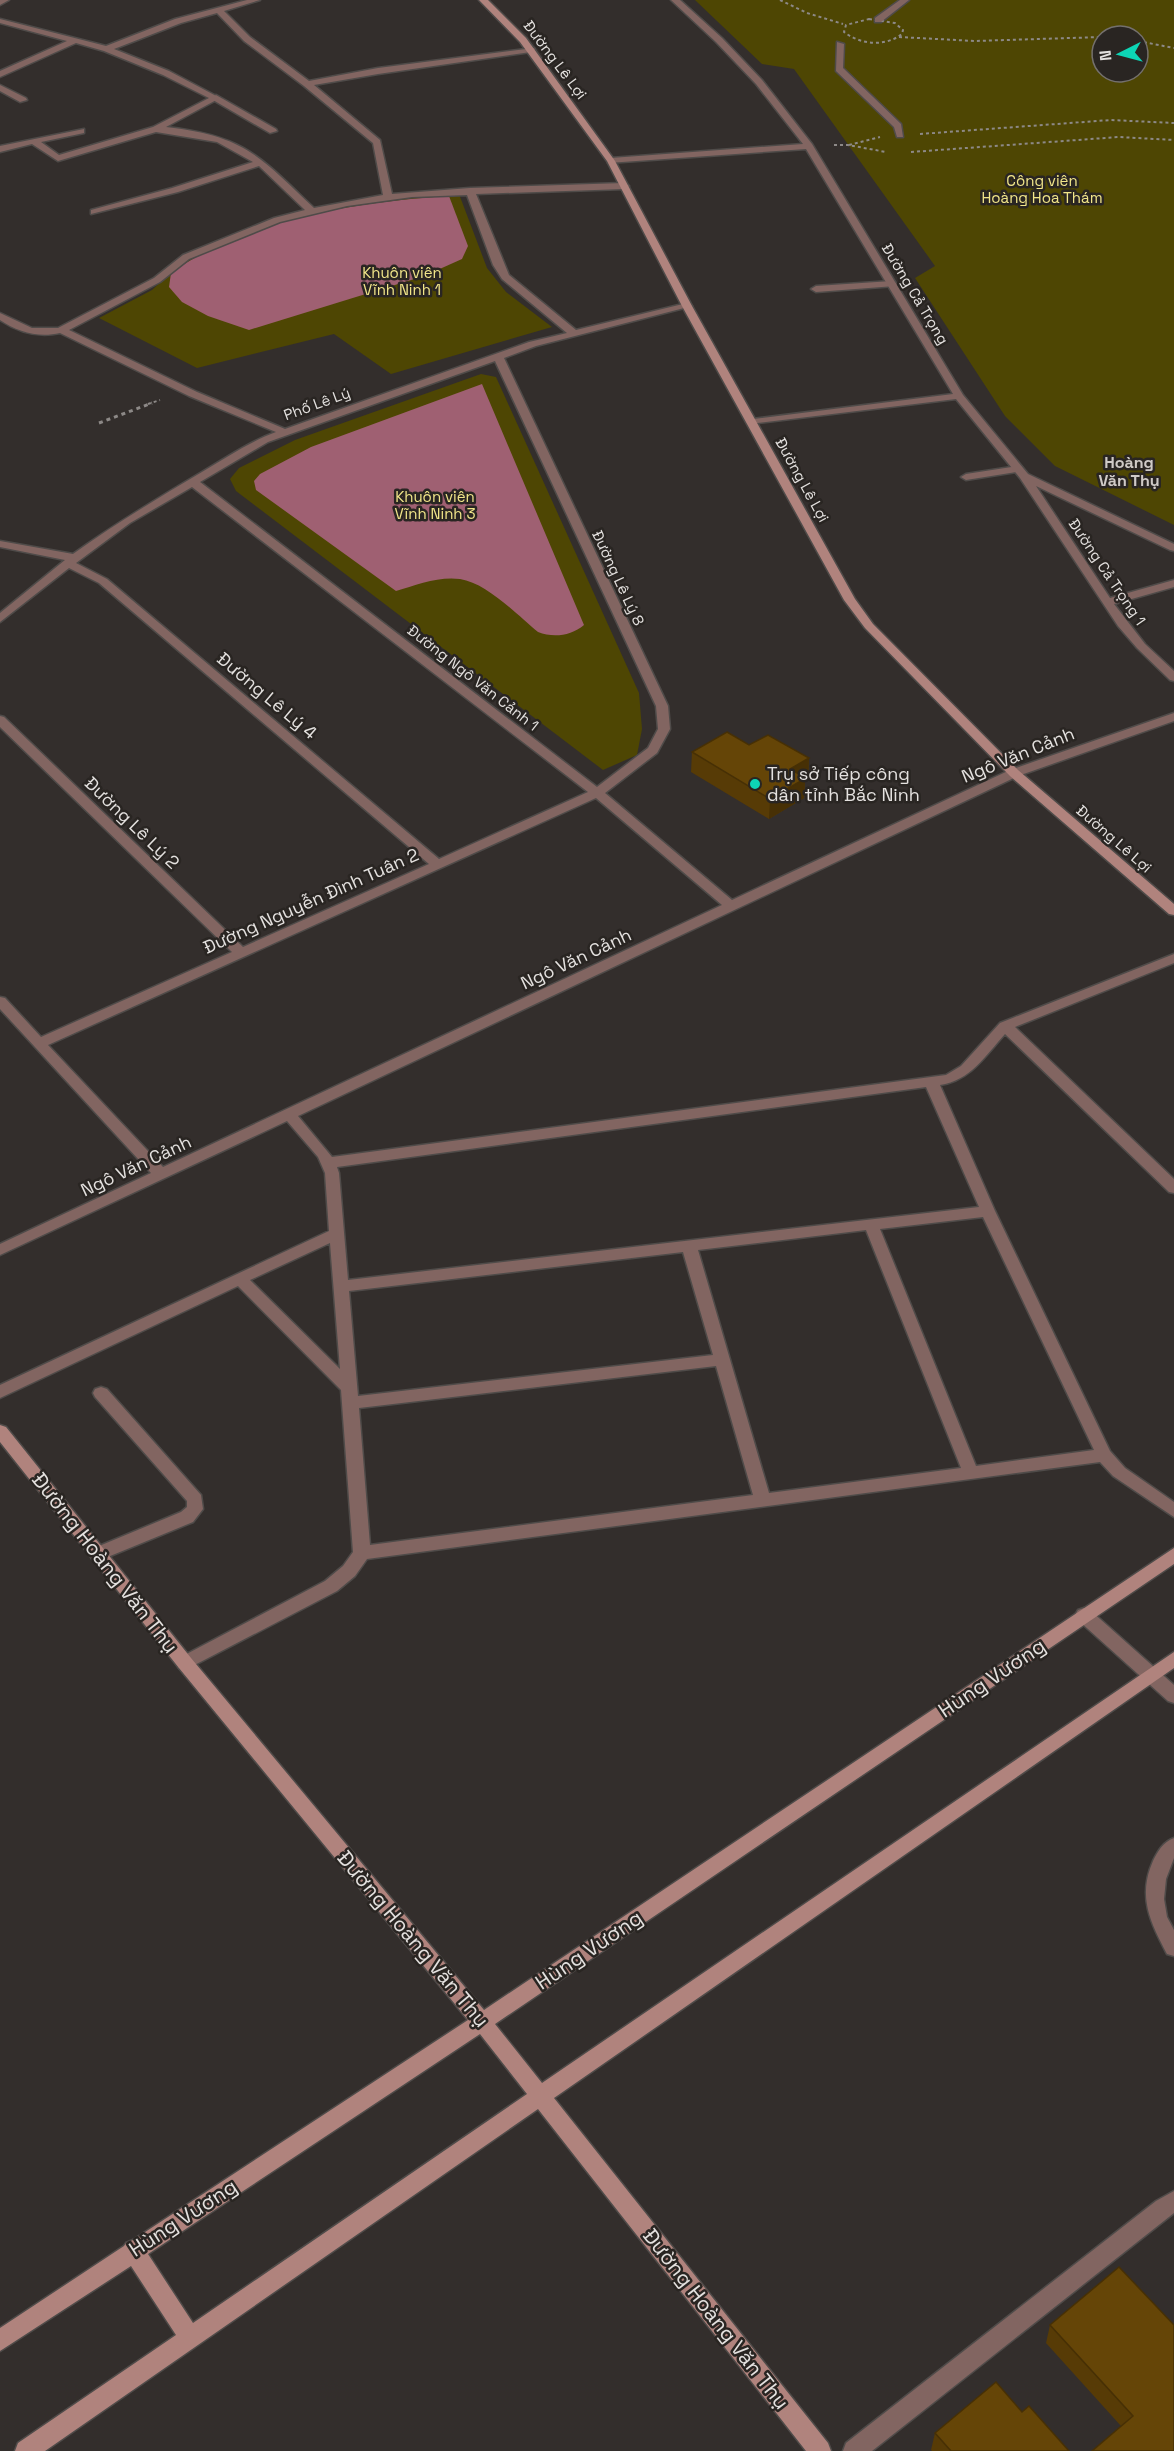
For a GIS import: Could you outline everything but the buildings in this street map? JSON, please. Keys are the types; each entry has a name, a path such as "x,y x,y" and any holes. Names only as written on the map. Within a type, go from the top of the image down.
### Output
{"main road":[{"name":"Đường Lê Lợi","path":"483,0 531,50 611,161 687,306 850,600 869,626 1014,773 1174,911"},
{"name":"Đường Hoàng Văn Thụ","path":"0,1431 184,1663 482,2022 820,2451"},
{"name":"Hùng Vương","path":"0,2340 133,2250 482,2022 1174,1555"},
{"path":"26,2451 1174,1659"},
{"path":"133,2250 190,2338"}],"street":[{"path":"0,3 5,0"},
{"path":"107,49 178,21 243,1 256,0"},
{"name":"Đường Cả Trọng","path":"675,0 747,69 809,146 959,396 1021,473 1174,548"},
{"path":"878,20 905,0"},
{"path":"218,9 247,39 307,84 377,142 388,196"},
{"path":"0,21 107,49 166,73 216,98 273,131"},
{"path":"0,74 76,40"},
{"path":"840,44 839,69 897,126 900,135"},
{"path":"307,84 378,71 531,50"},
{"path":"0,63 18,66"},
{"path":"0,88 23,100"},
{"path":"34,141 58,158 156,129 216,98"},
{"path":"156,129 219,139 237,147 259,163 312,212"},
{"path":"0,148 81,131"},
{"path":"611,161 809,146"},
{"path":"94,212 175,190 259,163"},
{"path":"1,319 34,332 51,333 61,330 157,280 186,257 277,220 347,203 388,196 624,186"},
{"path":"470,191 505,277 573,333"},
{"path":"816,289 892,284"},
{"name":"Phố Lê Lý","path":"0,619 71,561 126,521 264,440 498,356 573,333 687,306"},
{"path":"61,330 186,390 284,432"},
{"name":"Đường Lê Lý 8","path":"498,356 662,706 664,729 653,750 597,793"},
{"path":"753,422 959,396"},
{"path":"966,477 1021,473"},
{"name":"Đường Cả Trọng 1","path":"1021,473 1108,602 1141,646 1174,677"},
{"name":"Đường Ngô Văn Cảnh 1","path":"192,481 597,793 731,906"},
{"name":"Đường Lê Lý 4","path":"0,544 71,561 103,581 438,864"},
{"path":"1108,602 1174,583"},
{"name":"Ngô Văn Cảnh","path":"0,1250 1014,773 1174,717"},
{"name":"Đường Lê Lý 2","path":"0,720 239,951"},
{"name":"Đường Nguyễn Đình Tuân 2","path":"40,1043 239,951 597,793"},
{"path":"328,1163 950,1079 966,1069 1005,1026 1174,958"},
{"path":"0,1001 161,1174"},
{"path":"1005,1026 1174,1188"},
{"path":"931,1081 988,1211 1104,1455 1119,1472 1174,1511"},
{"path":"184,1663 332,1586 349,1571 362,1553 332,1173 328,1163 289,1114"},
{"path":"342,1286 988,1211"},
{"path":"871,1225 971,1473"},
{"path":"0,1392 337,1233"},
{"path":"689,1246 763,1500"},
{"path":"240,1279 350,1395"},
{"path":"350,1395 722,1360"},
{"path":"98,1554 187,1517 195,1509 195,1499 101,1393"},
{"path":"362,1553 1104,1455"},
{"path":"1084,1616 1174,1696"},
{"path":"1174,1846 1167,1851 1155,1882 1157,1915 1174,1947"},
{"path":"854,2451 1162,2208 1174,2201"}],"path":[{"path":"780,0 807,13 846,25"},
{"path":"899,37 970,43 1090,38"},
{"path":"1150,43 1174,48"},
{"path":"893,153 848,145 881,137 1059,122 1110,120 1174,123"},
{"path":"905,152 1109,137 1174,140"},
{"path":"99,423 186,390"}],"green space":[{"name":"Công viên Hoàng Hoa Thám","path":"695,0 1174,0 1174,525 1055,466 1005,416 915,278 935,266 794,69 762,64"},
{"name":"Khuôn viên Vĩnh Ninh 1","path":"459,194 487,268 506,292 552,327 391,374 334,334 197,368 99,318 152,290 179,265 199,252 281,221 352,204 410,196"},
{"name":"Khuôn viên Vĩnh Ninh 3","path":"481,374 496,377 639,693 642,729 637,755 603,770 236,491 230,479 239,468 295,440"}],"shaded area":[{"path":"449,196 468,246 462,259 424,276 249,330 208,316 182,302 169,287 171,273 201,254 269,226 341,208"},
{"path":"482,384 584,625 568,634 538,632 491,593 460,579 436,580 396,591 256,490 254,481 260,474 311,447"}],"place":[{"name":"Trụ sở Tiếp công dân tỉnh Bắc Ninh","path":"755,784"}],"district":[{"name":"Hoàng Văn Thụ","path":"1129,471"}]}
